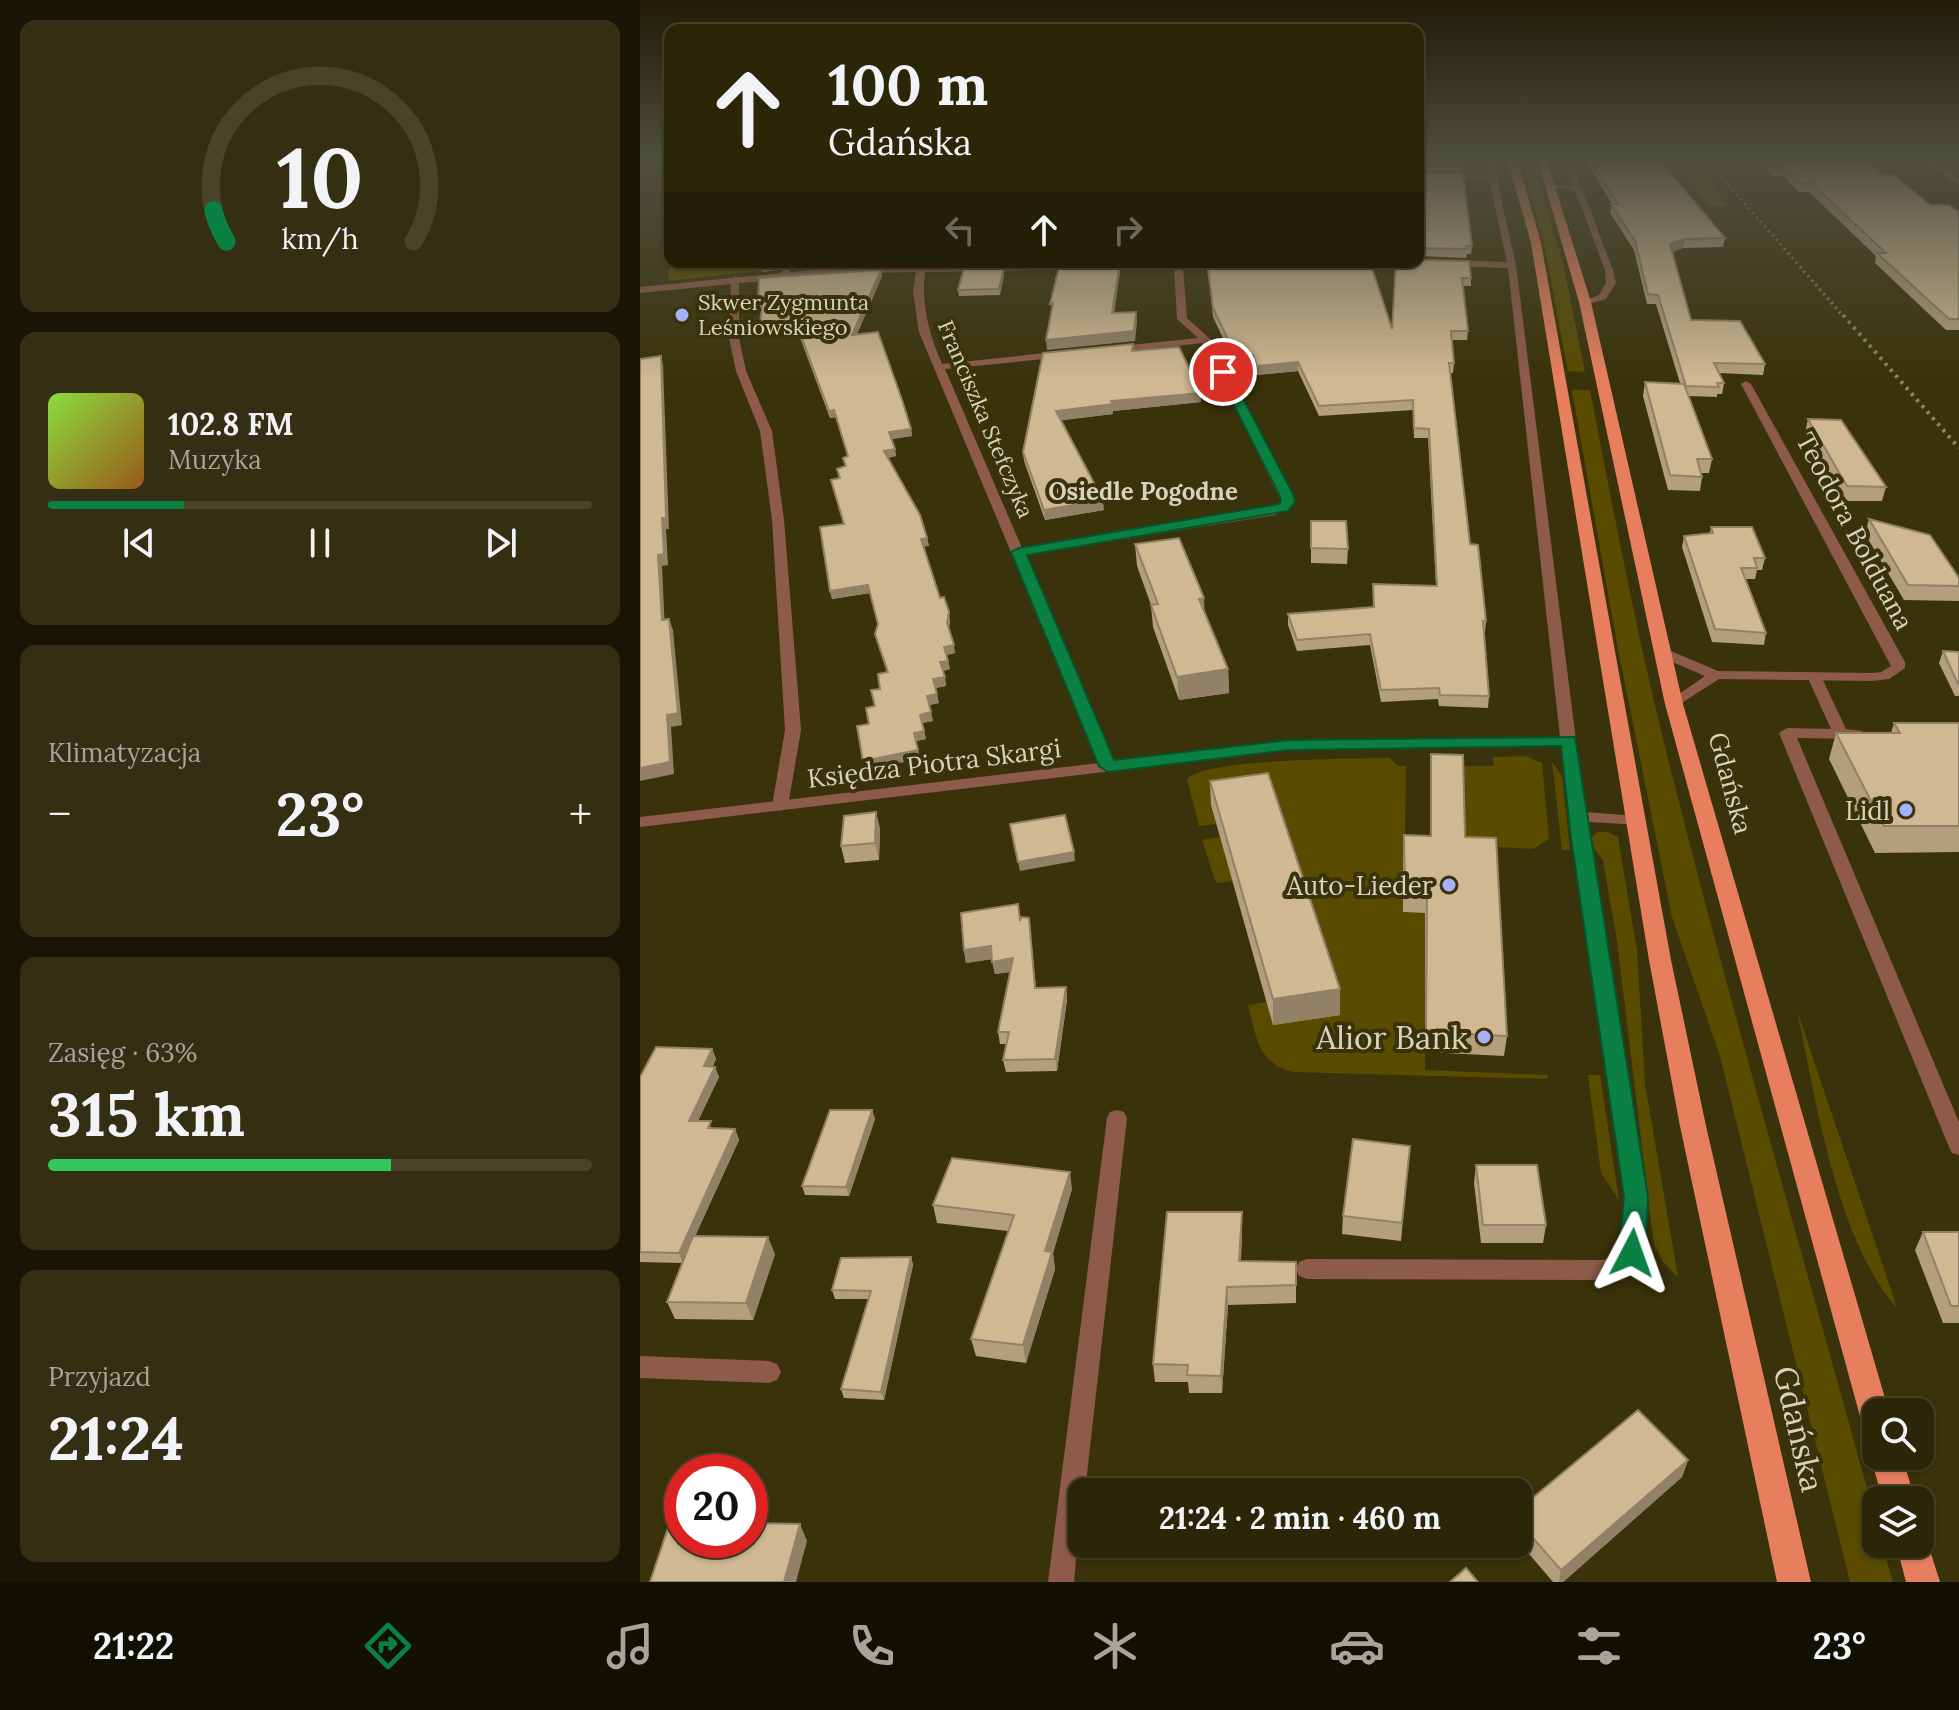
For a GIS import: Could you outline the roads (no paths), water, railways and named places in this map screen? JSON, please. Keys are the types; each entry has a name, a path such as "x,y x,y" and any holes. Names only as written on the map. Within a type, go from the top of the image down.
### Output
{"main road":[{"name":"Gdańska","path":"1532,232 1693,1126 1794,1582"},
{"name":"Gdańska","path":"1564,232 1585,302 1674,704 1870,1398"},
{"path":"1916,1558 1923,1582"}],"street":[{"path":"1307,1269 1603,1270 1623,1263 1632,1253 1636,1197 1577,817 1512,265 1505,232"},
{"path":"1585,302 1603,297 1611,283 1593,232"},
{"path":"1424,262 1512,265"},
{"path":"785,274 786,268"},
{"path":"640,290 785,274 887,268"},
{"name":"Franciszka Stefczyka","path":"921,268 919,315 1108,766"},
{"path":"1019,552 1283,508 1288,502 1206,340 1182,319 1178,268"},
{"path":"735,279 734,338 741,371 766,431 778,520 793,730 780,806"},
{"path":"1105,350 1206,340"},
{"path":"939,367 1074,353"},
{"name":"Teodora Bolduana","path":"1661,652 1716,675 1884,676 1898,668 1898,662 1746,384"},
{"path":"1674,704 1716,675"},
{"path":"1814,676 1841,734"},
{"path":"1870,734 1787,733 1959,1147"},
{"name":"Księdza Piotra Skargi","path":"640,822 1289,745 1569,741"},
{"path":"1577,817 1636,821"},
{"path":"1061,1582 1117,1118"},
{"path":"640,1367 769,1372"}],"railway":[{"path":"1770,232 1844,317"},
{"path":"1843,315 1959,448"}],"place":[{"name":"Skwer Zygmunta Leśniowskiego","path":"682,315"},
{"name":"Lidl","path":"1906,810"},
{"name":"Auto-Lieder","path":"1449,885"},
{"name":"Alior Bank","path":"1484,1037"}],"district":[{"name":"Osiedle Pogodne","path":"1143,491"}]}
